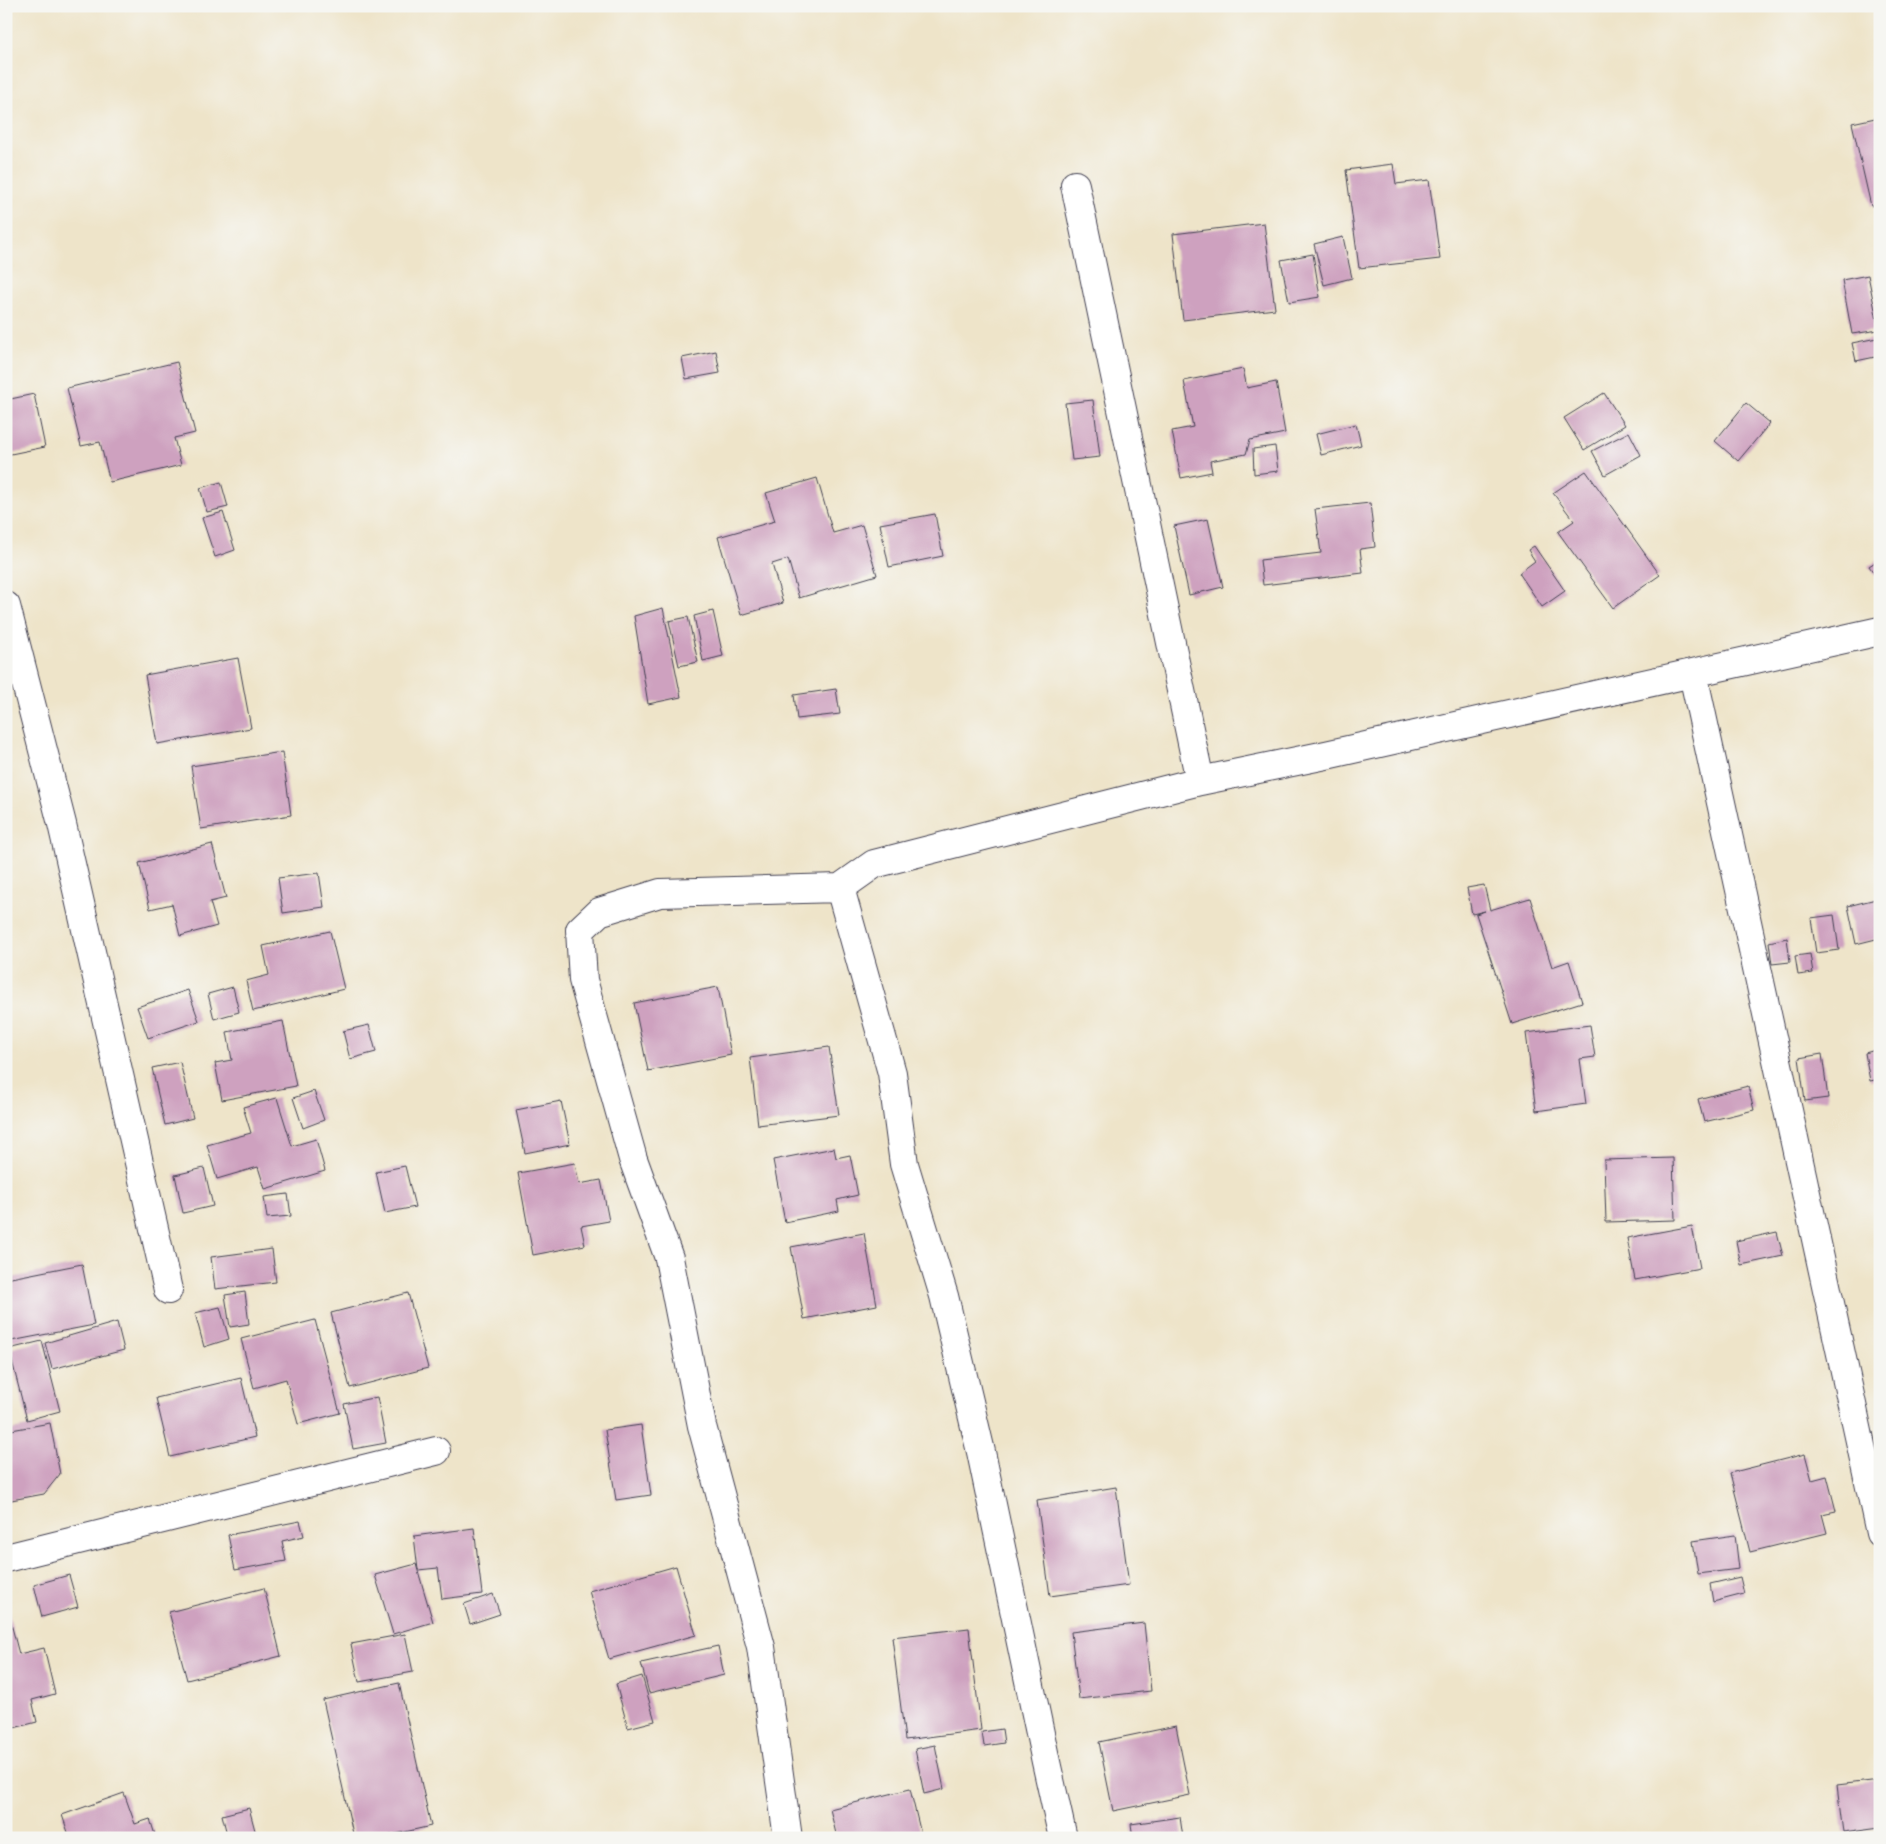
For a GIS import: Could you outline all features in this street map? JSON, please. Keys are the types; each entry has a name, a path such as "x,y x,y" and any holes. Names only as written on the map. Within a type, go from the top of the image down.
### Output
{"street":[{"path":"1075,185 1200,780"},
{"path":"6,606 62,824 168,1290"},
{"path":"788,1838 760,1647 702,1426 670,1258 633,1159 583,980 580,930 599,912 660,893 840,888 874,864 1200,780 1326,756 1880,631"},
{"path":"1693,674 1880,1533"},
{"path":"840,888 892,1072 904,1164 944,1296 981,1452 1063,1838"},
{"path":"6,1558 436,1452"}],"building":[{"path":"1880,117 1880,204 1871,206 1852,123"},
{"path":"1393,164 1396,184 1429,180 1440,259 1359,268 1346,170"},
{"path":"1264,223 1275,309 1183,320 1173,234"},
{"path":"1343,237 1352,278 1324,285 1314,244"},
{"path":"1313,254 1320,297 1289,302 1281,260"},
{"path":"1868,275 1879,330 1852,334 1842,280"},
{"path":"1877,338 1880,356 1856,361 1852,343"},
{"path":"716,351 720,373 686,379 682,358"},
{"path":"177,362 195,433 174,438 181,465 110,482 100,442 81,446 67,388"},
{"path":"1243,369 1247,388 1276,382 1285,433 1250,440 1246,454 1210,461 1212,472 1181,478 1172,431 1193,427 1184,381"},
{"path":"1604,393 1625,425 1584,450 1564,418"},
{"path":"34,394 45,447 6,455 6,400"},
{"path":"1093,400 1100,457 1072,460 1065,403"},
{"path":"1746,403 1770,423 1738,461 1715,441"},
{"path":"1356,424 1361,445 1321,455 1316,434"},
{"path":"1629,432 1641,455 1605,475 1592,451"},
{"path":"1275,446 1278,471 1254,474 1253,449"},
{"path":"1586,471 1660,575 1613,608 1558,532 1574,521 1553,493"},
{"path":"817,478 833,533 862,525 877,575 799,598 788,559 772,564 783,603 741,615 718,537 775,521 766,493"},
{"path":"221,482 228,507 207,512 200,488"},
{"path":"1370,503 1375,547 1360,549 1363,573 1263,585 1260,560 1321,553 1315,509"},
{"path":"223,512 235,550 215,557 202,518"},
{"path":"935,514 943,556 889,567 880,524"},
{"path":"1208,519 1223,587 1189,595 1174,526"},
{"path":"1534,546 1565,591 1542,607 1519,573 1535,561 1528,550"},
{"path":"1880,559 1880,582 1869,566"},
{"path":"663,608 681,697 648,704 634,616"},
{"path":"713,611 723,656 703,661 694,616"},
{"path":"688,617 698,662 679,666 669,621"},
{"path":"238,658 251,728 157,744 145,675"},
{"path":"836,689 840,714 797,719 794,695"},
{"path":"282,752 291,815 201,829 191,766"},
{"path":"212,844 226,898 210,902 217,926 180,936 172,904 150,909 139,863"},
{"path":"319,873 324,907 283,913 278,878"},
{"path":"1484,885 1490,910 1530,898 1552,967 1569,961 1582,1002 1512,1024 1476,914 1485,911 1472,914 1467,888"},
{"path":"1880,898 1880,938 1856,944 1848,906"},
{"path":"1834,915 1839,950 1816,953 1811,918"},
{"path":"330,931 344,989 253,1011 246,981 269,975 263,946"},
{"path":"1787,938 1790,962 1772,964 1769,942"},
{"path":"1810,954 1813,973 1798,975 1795,956"},
{"path":"233,987 239,1012 214,1019 208,994"},
{"path":"718,987 731,1055 648,1071 634,1003"},
{"path":"188,990 199,1021 148,1038 137,1007"},
{"path":"283,1021 296,1086 222,1100 215,1063 232,1060 227,1032"},
{"path":"369,1025 376,1052 350,1059 343,1031"},
{"path":"1590,1025 1595,1057 1580,1059 1586,1104 1536,1111 1526,1033"},
{"path":"829,1047 839,1115 758,1125 750,1058"},
{"path":"1879,1049 1880,1079 1870,1081 1865,1053"},
{"path":"1822,1054 1828,1098 1805,1101 1799,1058"},
{"path":"180,1062 193,1118 165,1125 152,1068"},
{"path":"1748,1086 1754,1110 1704,1122 1698,1099"},
{"path":"314,1091 324,1120 303,1128 293,1098"},
{"path":"277,1098 292,1146 316,1139 325,1171 265,1189 258,1167 217,1179 207,1145 251,1133 243,1107"},
{"path":"561,1101 570,1144 525,1153 516,1110"},
{"path":"834,1148 836,1158 850,1155 858,1195 837,1200 839,1211 785,1222 773,1160"},
{"path":"1673,1158 1675,1220 1606,1222 1604,1160"},
{"path":"575,1163 579,1184 601,1180 609,1221 581,1226 585,1245 533,1255 518,1173"},
{"path":"405,1166 415,1207 385,1213 376,1172"},
{"path":"204,1168 213,1206 183,1213 175,1175"},
{"path":"288,1194 291,1216 267,1218 264,1197"},
{"path":"1692,1226 1700,1268 1635,1280 1627,1238"},
{"path":"1777,1232 1783,1256 1741,1265 1736,1241"},
{"path":"864,1233 877,1305 804,1319 791,1247"},
{"path":"272,1249 276,1282 215,1289 211,1257"},
{"path":"82,1264 94,1325 6,1342 6,1279"},
{"path":"245,1292 249,1324 230,1327 225,1295"},
{"path":"408,1293 428,1368 350,1388 331,1313"},
{"path":"220,1307 229,1339 204,1347 195,1313"},
{"path":"315,1320 340,1413 298,1424 286,1379 254,1388 241,1339"},
{"path":"117,1322 124,1350 52,1369 45,1343"},
{"path":"42,1341 60,1411 27,1420 9,1349"},
{"path":"241,1378 255,1437 170,1457 156,1398"},
{"path":"377,1397 386,1443 353,1449 344,1404"},
{"path":"50,1423 60,1474 44,1494 6,1501 6,1431"},
{"path":"641,1425 651,1495 616,1500 605,1430"},
{"path":"1805,1454 1812,1480 1827,1476 1836,1511 1822,1514 1827,1533 1750,1552 1730,1473"},
{"path":"1116,1487 1129,1585 1050,1596 1037,1500"},
{"path":"300,1521 304,1536 282,1541 286,1561 235,1570 228,1535"},
{"path":"474,1528 482,1594 442,1599 438,1568 418,1570 414,1536"},
{"path":"1735,1535 1739,1569 1698,1574 1693,1541"},
{"path":"416,1564 433,1622 393,1634 375,1575"},
{"path":"676,1566 696,1635 609,1659 589,1591"},
{"path":"69,1575 78,1607 42,1617 34,1585"},
{"path":"1740,1577 1744,1594 1713,1602 1710,1584"},
{"path":"264,1588 281,1656 187,1680 169,1612"},
{"path":"493,1594 500,1614 470,1624 464,1604"},
{"path":"6,1604 19,1654 44,1648 55,1694 32,1700 37,1722 6,1730"},
{"path":"1144,1623 1151,1691 1079,1699 1071,1632"},
{"path":"969,1628 981,1730 905,1740 892,1637"},
{"path":"405,1634 413,1672 359,1682 351,1644"},
{"path":"718,1646 724,1675 649,1693 641,1663"},
{"path":"642,1676 655,1721 628,1728 616,1684"},
{"path":"399,1683 431,1826 378,1838 354,1838 323,1700"},
{"path":"1176,1726 1190,1795 1113,1811 1099,1742"},
{"path":"1002,1729 1004,1743 984,1746 982,1732"},
{"path":"935,1745 944,1789 924,1794 915,1749"},
{"path":"1880,1780 1880,1828 1843,1833 1837,1785"},
{"path":"910,1789 922,1838 837,1838 830,1809"},
{"path":"124,1793 135,1824 150,1819 156,1838 70,1838 62,1815"},
{"path":"249,1808 257,1838 228,1838 222,1815"},
{"path":"1180,1817 1183,1838 1133,1838 1131,1824"}]}
